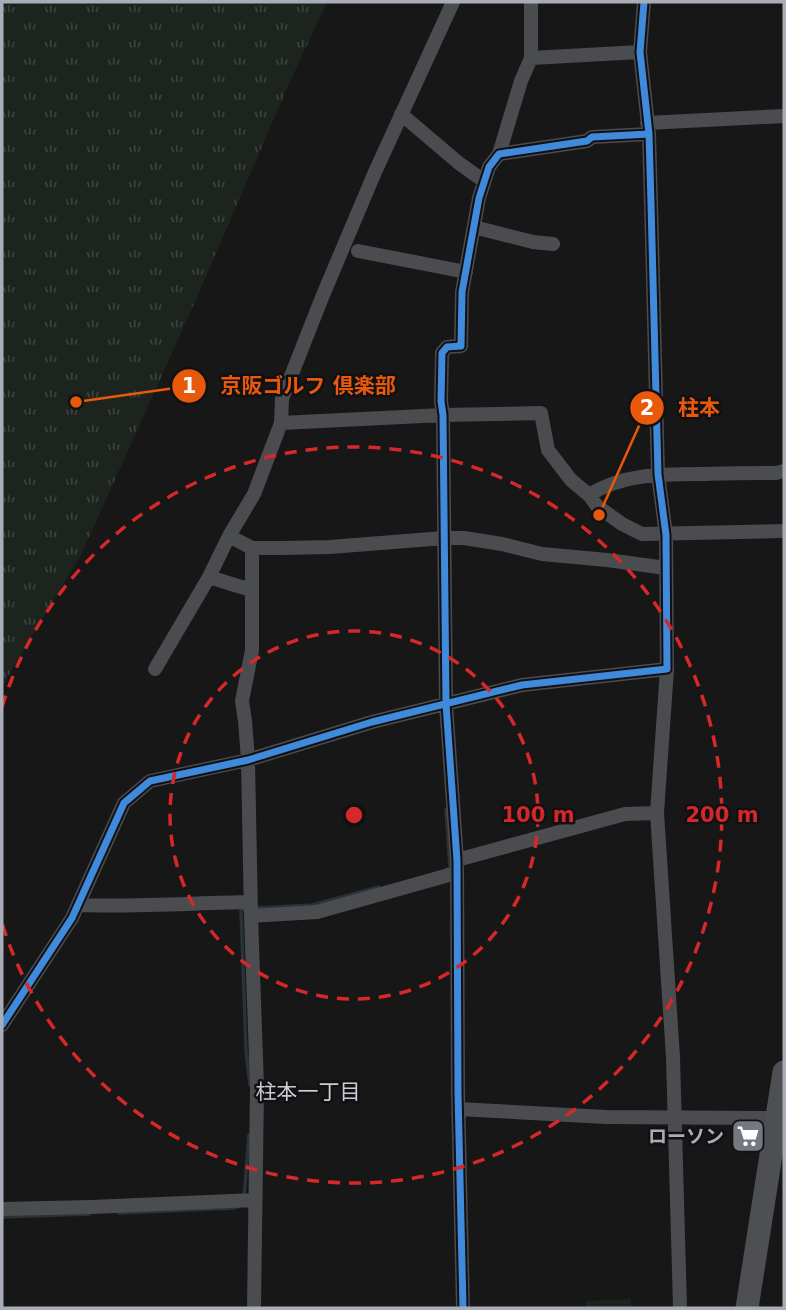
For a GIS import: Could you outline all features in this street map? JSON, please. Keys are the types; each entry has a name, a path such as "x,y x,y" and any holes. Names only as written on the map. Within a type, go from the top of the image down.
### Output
{"main road":[{"path":"747,1308 777,1155 777,1118 784,1072"}],"street":[{"path":"155,669 254,495 281,423 282,399 360,205 453,2"},
{"path":"644,2 640,52 648,129 658,474 666,535 667,669 657,813 673,1057 680,1308"},
{"path":"463,1308 457,866 446,704 442,353 447,347 461,346 462,292 479,198 489,167 499,154 521,81 531,58 531,4"},
{"path":"531,58 640,52"},
{"path":"401,114 484,181"},
{"path":"499,154 648,129 784,116"},
{"path":"474,227 552,244"},
{"path":"358,251 466,272"},
{"path":"281,423 541,413 548,450 571,480 589,495 597,506 642,534 784,531"},
{"path":"589,495 614,483 658,474 784,471"},
{"path":"229,536 252,548 330,547 464,538 554,556 666,568"},
{"path":"252,548 252,650 242,701 248,760 257,1087 254,1308"},
{"path":"209,577 251,590"},
{"path":"2,1026 72,918 124,803 150,781 248,760 372,722 522,685 667,669"},
{"path":"78,905 124,907 164,904 317,912 625,814 657,813"},
{"path":"459,1109 674,1118 777,1118"},
{"path":"2,1209 255,1200"}],"green space":[{"path":"2,2 327,2 81,555 2,686"},
{"path":"631,1299 631,1308 586,1308 586,1301"}],"waterway":[{"path":"446,809 450,869 447,869"},
{"path":"256,908 312,905 379,887"},
{"path":"245,909 241,909 246,1051 250,1085"},
{"path":"244,1197 249,1135"},
{"path":"119,1213 240,1206"},
{"path":"2,1217 90,1214"}],"cycle path":[{"path":"2,1025 72,918 124,803 150,781 248,760 372,722 522,685 667,669 666,535 658,474 649,134 640,52 644,2"},
{"path":"463,1308 458,1093 457,860 446,704 442,353 447,347 461,346 462,292 479,198 489,167 499,154 587,141 592,137 649,134"}],"place":[{"name":"京阪ゴルフ 倶楽部","path":"76,402"},
{"name":"柱本","path":"599,515"},
{"name":"ローソン","path":"748,1136"}],"district":[{"name":"柱本一丁目","path":"308,1092"}]}
